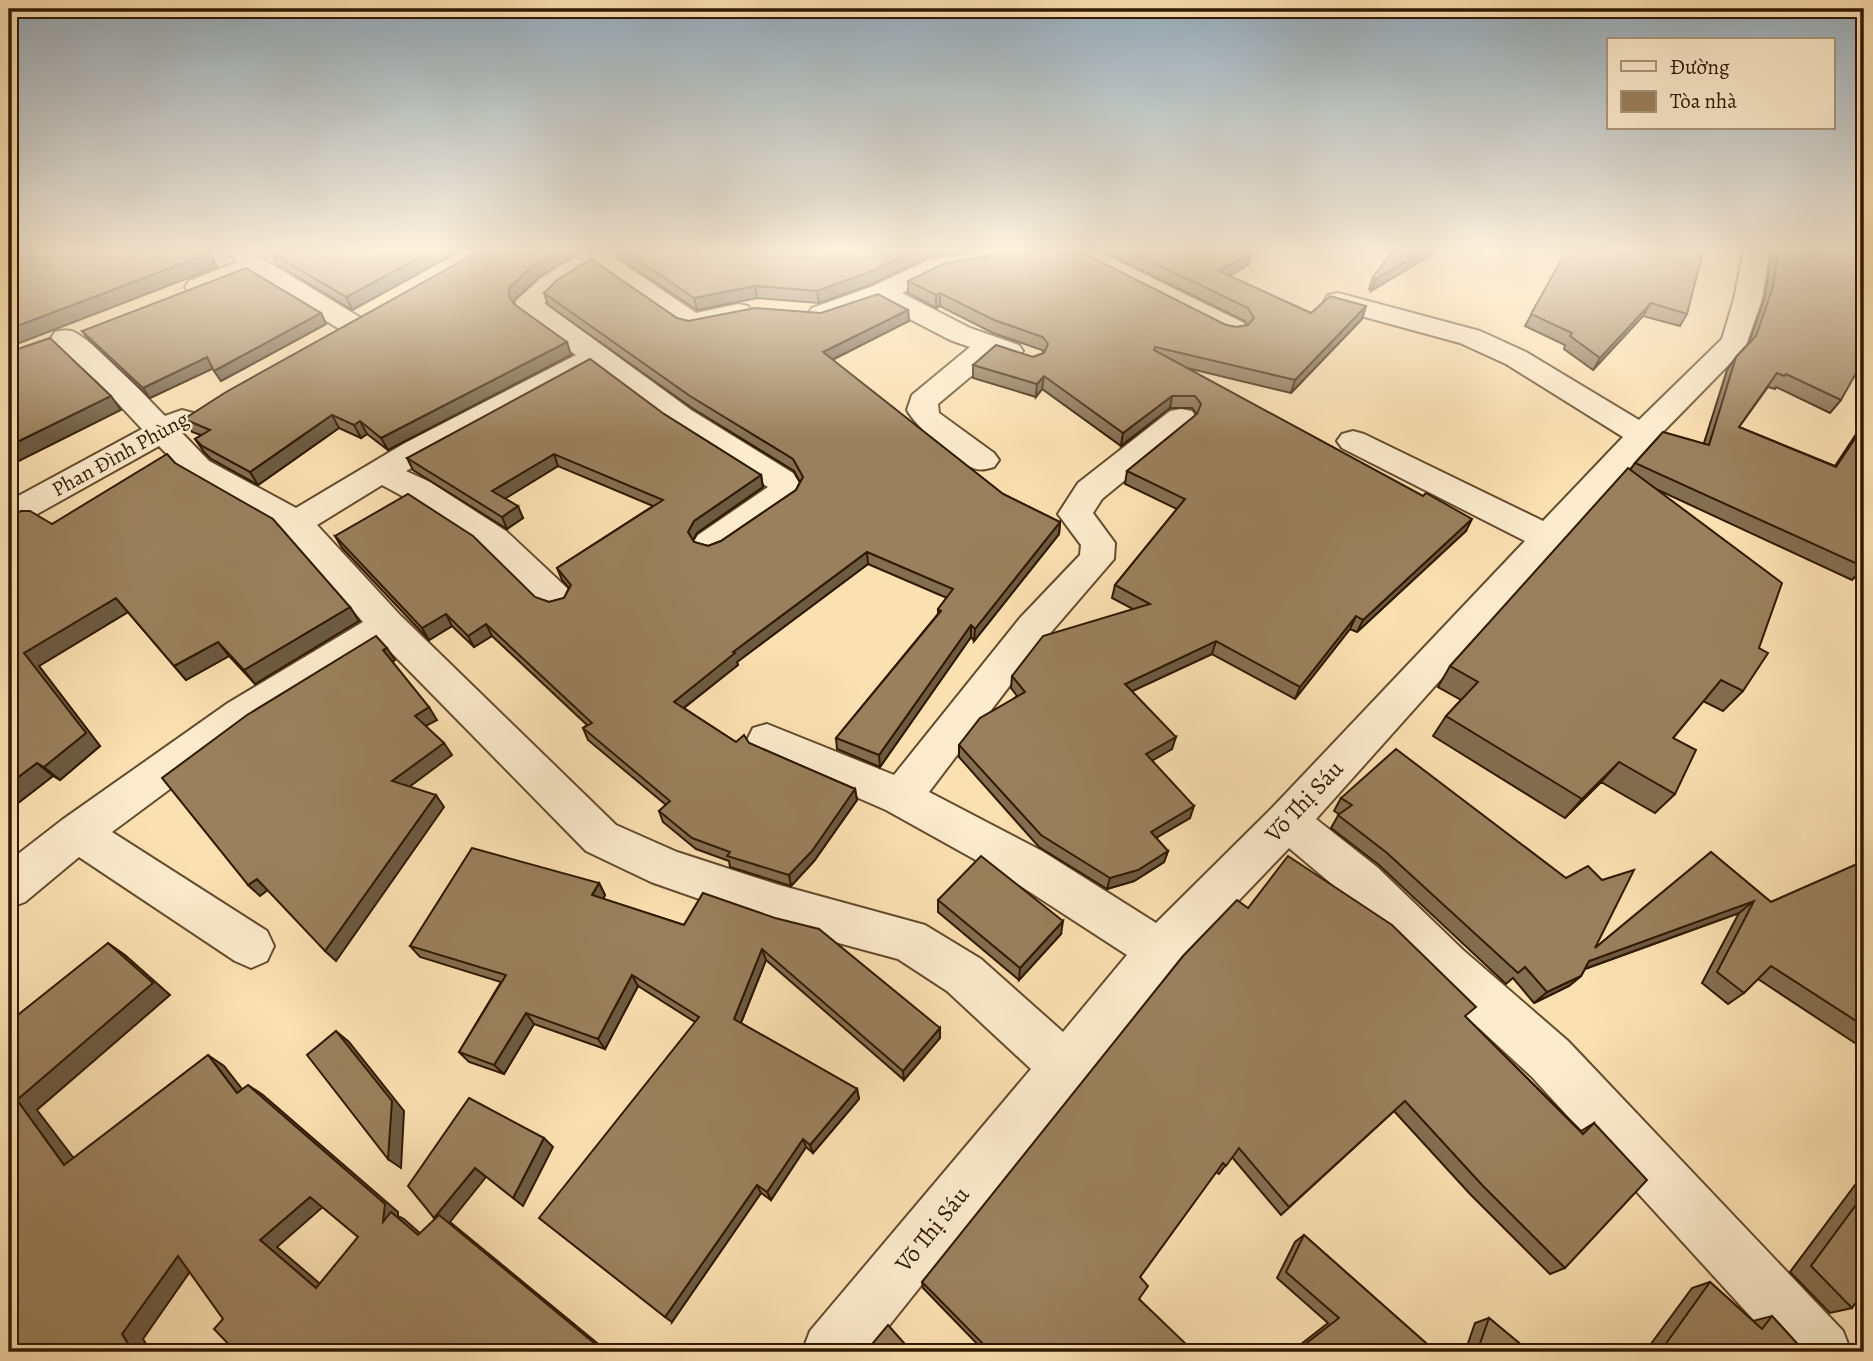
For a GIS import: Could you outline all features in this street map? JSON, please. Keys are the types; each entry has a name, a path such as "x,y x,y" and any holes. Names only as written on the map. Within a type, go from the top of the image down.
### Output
{"street":[{"path":"332,312 351,325"},
{"path":"534,312 680,417 781,481 786,488 784,492 710,543"},
{"path":"676,312 691,322 728,313 748,312"},
{"path":"801,314 828,312"},
{"path":"916,312 948,328 1031,358"},
{"path":"1199,312 1234,329"},
{"path":"1377,312 1470,337 1516,358 1642,435"},
{"name":"Võ Thị Sáu","path":"831,1352 1160,951 1287,821 1642,435 1735,342 1744,312"},
{"path":"67,337 198,468 296,523 387,625 601,838 667,868 779,906 909,940 964,975 1065,1068"},
{"path":"983,460 927,419 922,410 923,401 990,345"},
{"path":"296,523 416,450 596,356"},
{"name":"Phan Đình Phùng","path":"9,514 208,405"},
{"path":"901,797 1033,628 1097,559 1098,543 1075,514 1090,491 1181,418"},
{"path":"1353,441 1546,537"},
{"path":"382,472 418,490 494,539 555,598"},
{"path":"9,888 76,833 242,714 387,625"},
{"path":"767,740 901,797 1026,865 1160,951"},
{"path":"1287,821 1360,881 1446,966 1550,1059 1822,1352"},
{"path":"76,833 251,946"}],"building":[{"path":"9,312 55,312 9,329"},
{"path":"133,312 321,313 214,371 207,357 143,388 82,331"},
{"path":"371,312 524,312 567,342 381,438 360,421 354,425 332,415 250,472 202,446 195,439 210,430 184,419 226,392"},
{"path":"570,312 668,312 688,321 737,312 905,312 823,352 1003,494 1060,522 975,629 971,625 879,755 836,738 941,611 938,609 953,589 867,552 733,652 735,653 674,702 736,742 744,735 749,743 855,789 812,851 789,875 727,856 730,852 692,838 659,811 670,801 583,728 592,723 486,624 468,636 446,614 422,628 335,536 408,494 473,536 535,597 549,602 564,598 571,585 557,568 663,500 554,454 492,491 518,506 502,517 407,458 590,359 664,414 761,475 694,521 688,532 694,542 708,546 721,541 796,490 803,477 793,459 690,396"},
{"path":"977,312 1199,312 1226,325 1237,327 1248,325 1254,318 1250,312 1361,312 1295,380 1155,347 1154,350 1423,496 1426,493 1472,519 1363,620 1356,616 1300,687 1216,641 1125,684 1176,737 1146,754 1194,806 1151,832 1168,851 1138,870 1110,878 1041,835 959,745 980,718 1025,692 1012,676 1043,636 1150,604 1115,585 1185,499 1127,471 1197,414 1201,404 1195,396 1172,396 1123,433 1044,376 1037,384 973,365 996,345 1033,357 1044,353 1048,344 1043,337"},
{"path":"1532,312 1643,312 1600,358 1570,336 1572,333 1531,314"},
{"path":"1764,312 1864,312 1864,359 1841,400 1786,374 1784,376 1777,373 1739,427 1836,467 1864,425 1864,567 1635,463 1663,432 1709,445 1736,357 1756,336"},
{"path":"50,338 111,396 9,446 9,352"},
{"path":"167,454 175,463 273,519 350,607 244,670 218,642 174,666 116,598 24,653 86,733 44,767 37,763 9,784 9,518 21,511 30,511 52,524"},
{"path":"1628,468 1782,583 1759,648 1768,653 1743,691 1721,680 1673,738 1696,750 1675,794 1619,762 1582,799 1446,716 1478,682 1450,666"},
{"path":"376,636 387,648 383,650 429,707 415,716 444,743 392,781 436,795 325,951 257,879 248,885 162,778 247,715"},
{"path":"1396,749 1566,878 1588,866 1602,880 1634,870 1595,948 1711,852 1771,902 1864,861 1864,1026 1771,966 1744,993 1717,972 1754,901 1589,961 1581,976 1547,992 1525,967 1518,973 1387,853 1338,815 1352,805 1341,798"},
{"path":"472,848 599,883 592,895 684,925 703,893 775,918 819,929 940,1028 903,1071 762,949 734,1019 857,1089 810,1145 803,1139 767,1192 757,1185 665,1317 539,1218 699,1017 632,975 598,1039 526,1013 494,1065 459,1052 506,975 410,946"},
{"path":"981,856 1063,921 1020,968 938,900"},
{"path":"1288,856 1392,925 1476,1007 1465,1016 1583,1134 1594,1123 1647,1180 1565,1268 1483,1186 1405,1101 1289,1207 1239,1148 1226,1166 1223,1163 1140,1277 1148,1286 1139,1299 1187,1345 1182,1352 991,1352 922,1282 1183,956 1237,900 1248,908"},
{"path":"108,943 153,983 17,1100 64,1165 208,1055 237,1093 248,1085 385,1204 383,1222 391,1212 418,1235 439,1215 605,1352 236,1352 214,1329 223,1319 178,1256 122,1334 133,1352 9,1352 9,1022","holes":["310,1197 358,1237 316,1288 260,1240"]},
{"path":"336,1031 392,1101 388,1159 307,1055"},
{"path":"469,1098 544,1138 513,1198 475,1168 434,1218 408,1186"},
{"path":"1864,1194 1864,1290 1852,1308 1811,1266"},
{"path":"1304,1235 1436,1352 1295,1352 1339,1318 1286,1272"},
{"path":"1710,1282 1762,1329 1772,1316 1802,1349 1828,1352 1660,1352"},
{"path":"1489,1318 1530,1352 1477,1352"},
{"path":"888,1325 912,1352 844,1352 868,1349"}]}
